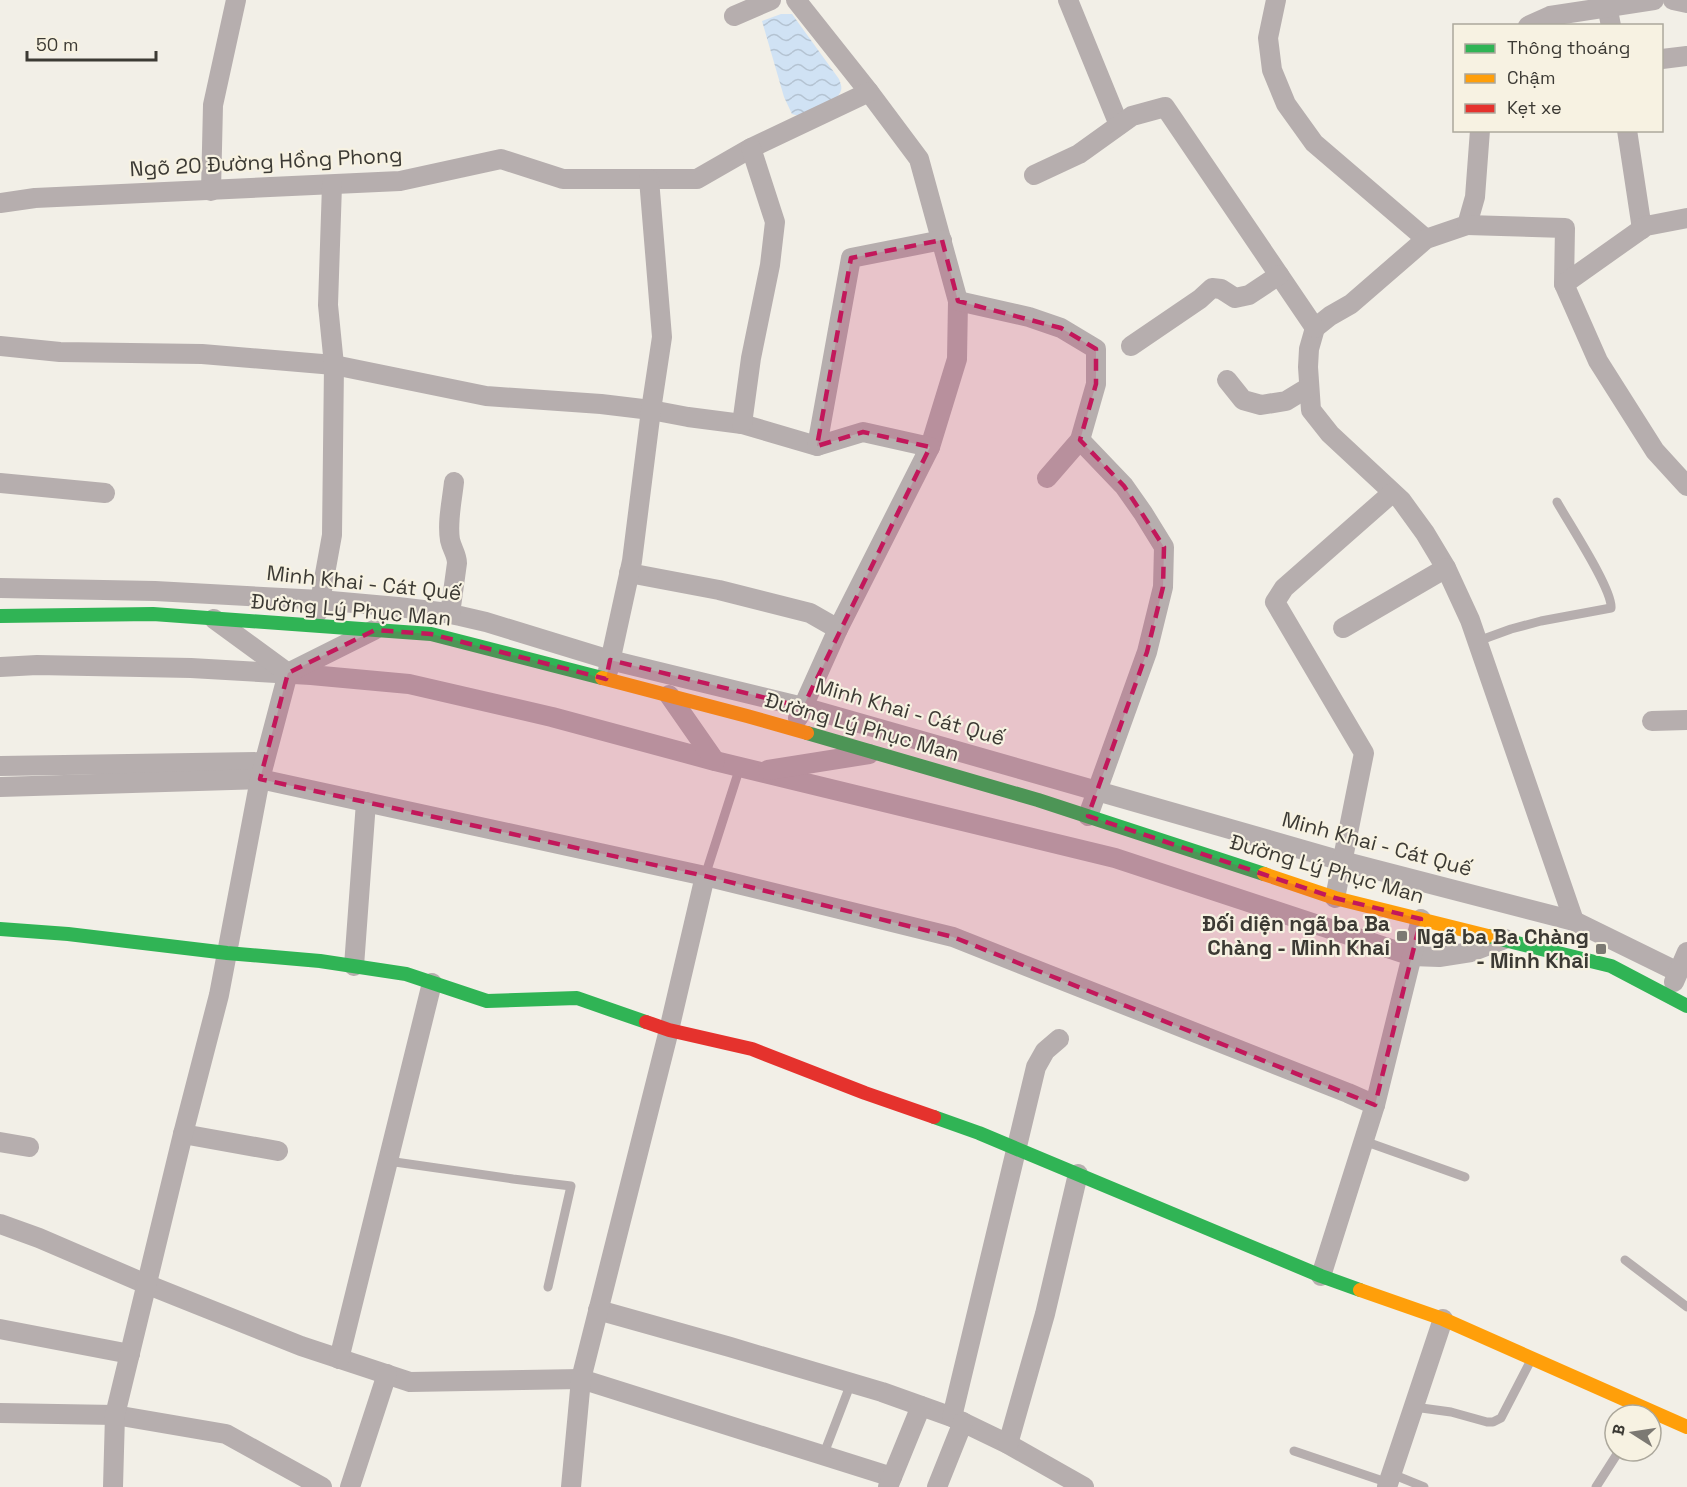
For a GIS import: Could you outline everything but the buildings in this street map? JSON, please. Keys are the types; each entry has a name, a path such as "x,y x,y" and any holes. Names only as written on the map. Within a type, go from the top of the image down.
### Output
{"street":[{"path":"211,191 213,105 236,0"},
{"path":"734,16 771,0"},
{"path":"793,729 838,628 930,447 957,359 958,301 919,159 796,0"},
{"path":"1068,0 1119,125"},
{"path":"1276,0 1268,38 1272,70 1286,104 1314,143 1426,239"},
{"path":"1532,24 1550,16 1608,11 1654,0"},
{"path":"1673,0 1687,3"},
{"path":"1663,59 1687,56"},
{"name":"Ngõ 20 Đường Hồng Phong","path":"0,203 35,198 400,181 501,159 563,179 697,179 751,148 869,92"},
{"path":"1034,175 1078,154 1132,116 1165,107 1315,328"},
{"path":"1467,225 1475,197 1480,132"},
{"path":"1627,132 1642,229"},
{"path":"742,424 751,358 770,265 775,222 751,148"},
{"path":"606,679 629,573 662,338 649,179"},
{"path":"316,626 332,535 334,365 328,305 332,185"},
{"path":"1564,284 1646,226 1687,218"},
{"path":"1574,921 1478,641 1446,568 1425,533 1401,500 1330,434 1311,410 1308,367 1309,349 1315,328 1351,304 1426,239 1467,225 1565,228 1564,284 1598,361 1655,451 1687,486"},
{"path":"817,446 851,258 942,240"},
{"path":"1131,346 1200,299 1212,288 1221,289 1235,298 1249,294 1279,275"},
{"path":"958,301 1029,317 1061,328 1096,349 1096,384 1080,440 1047,478"},
{"path":"0,346 60,352 202,354 334,365 486,396 601,404 742,424 817,446 863,432 930,447"},
{"path":"1227,380 1243,400 1261,405 1286,401 1309,387"},
{"path":"1080,440 1124,486 1164,547 1163,586 1147,652 1088,816"},
{"path":"450,614 457,563 457,556 450,542 449,527 453,482"},
{"path":"0,483 105,493"},
{"path":"1335,898 1364,753 1275,602 1284,588 1392,493"},
{"path":"1343,628 1446,568"},
{"path":"629,573 718,590 810,613 838,628"},
{"name":"Minh Khai - Cát Quế","path":"0,588 155,591 320,600 398,607 450,614 486,622 610,660 803,707 1097,790 1197,821 1574,921 1678,972"},
{"name":"Đường Lý Phục Man","path":"0,616 153,614 431,634 669,695 1038,800 1335,898 1611,966 1687,1006"},
{"path":"214,618 288,673"},
{"path":"113,1487 115,1415 219,996 262,771 288,673 375,630"},
{"path":"0,667 37,665 191,668 288,673 409,684 552,717 715,760 1115,858 1412,956 1440,957 1471,952 1505,939"},
{"path":"669,695 715,760"},
{"path":"1652,721 1687,720"},
{"path":"759,771 877,753"},
{"path":"0,765 262,771 366,802 705,876 953,937 1376,1105"},
{"path":"0,787 262,771"},
{"path":"354,966 366,802"},
{"path":"571,1487 581,1379 669,1030 705,876"},
{"path":"1321,1276 1376,1105 1421,919"},
{"path":"0,929 68,934 354,966 405,974 487,1001 577,998 669,1030 752,1049 865,1093 979,1133 1321,1276 1443,1319 1687,1427"},
{"path":"1667,996 1687,952"},
{"path":"339,1359 432,983"},
{"path":"937,1487 957,1419 1036,1067 1045,1051 1059,1039"},
{"path":"183,1134 278,1151"},
{"path":"0,1143 29,1147"},
{"path":"1008,1444 1045,1314 1078,1174"},
{"path":"0,1224 301,1346 410,1382 581,1379 823,1456 890,1482 921,1406"},
{"path":"598,1310 851,1383 957,1419 1008,1444 1084,1487"},
{"path":"1389,1481 1443,1319"},
{"path":"0,1329 130,1354"},
{"path":"350,1487 387,1374"},
{"path":"0,1413 115,1415 226,1434 322,1487"}],"lane":[{"path":"1478,641 1541,621 1611,608 1612,601 1596,568 1557,502"},
{"path":"705,876 740,766"},
{"path":"1364,1141 1465,1177"},
{"path":"388,1161 571,1186 548,1287"},
{"path":"1625,1260 1687,1306"},
{"path":"1414,1407 1451,1412 1492,1422 1501,1418 1532,1359"},
{"path":"823,1456 851,1383"},
{"path":"1294,1451 1389,1481 1424,1487"},
{"path":"1596,1487 1611,1463"}],"highlighted area":[{"path":"942,240 958,301 1061,328 1096,349 1096,384 1080,440 1124,486 1164,547 1163,587 1147,652 1088,816 1335,898 1421,919 1375,1105 953,937 705,876 260,779 288,673 375,630 431,634 606,679 610,660 803,707 930,447 863,432 817,446 851,258"}],"water":[{"path":"781,14 792,14 839,79 841,86 837,97 799,116 792,114 784,97 762,21"}],"traffic: fast":[{"path":"0,616 153,614 431,634 602,678"},
{"path":"807,733 1038,800 1264,874"},
{"path":"0,929 320,961 406,974 487,1001 577,998 646,1022"},
{"path":"1488,936 1611,966 1687,1006"},
{"path":"934,1117 979,1133 1321,1276 1360,1290"}],"traffic: slow":[{"path":"602,678 807,733"},
{"path":"1264,874 1335,898 1488,936"},
{"path":"1360,1290 1443,1319 1687,1427"}],"traffic: jam":[{"path":"646,1022 669,1030 752,1049 934,1117"}],"place":[{"name":"Đối diện ngã ba Ba Chàng - Minh Khai","path":"1402,936"},
{"name":"Ngã ba Ba Chàng - Minh Khai","path":"1601,949"}]}
